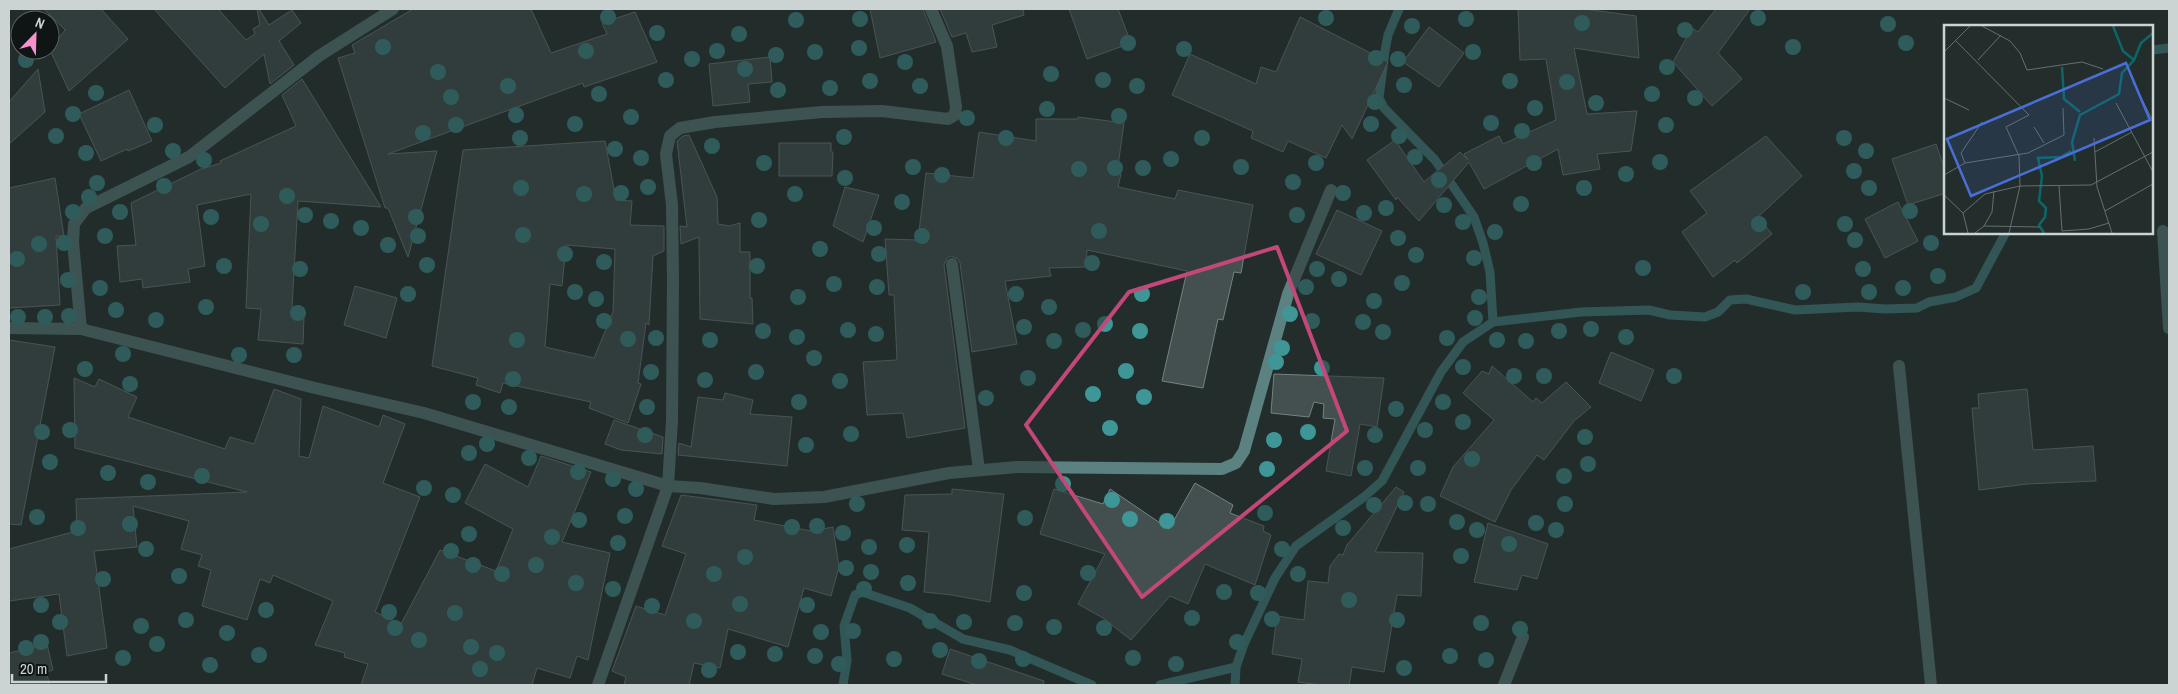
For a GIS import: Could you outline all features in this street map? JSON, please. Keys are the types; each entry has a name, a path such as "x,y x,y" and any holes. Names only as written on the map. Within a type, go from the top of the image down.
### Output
{"street":[{"path":"81,329 72,242 74,224 86,208 189,157 319,56 394,9"},
{"path":"598,685 668,486 672,420 673,298 672,205 666,154 670,136 680,128 715,122 822,112 882,111 948,119 955,114 956,107 947,46 931,9"},
{"path":"9,328 81,329 315,388 424,413 668,486 700,488 774,499 824,497 949,473 979,470 1017,468 1222,469 1236,463 1244,451 1288,294 1331,190"},
{"path":"2163,230 2169,328"},
{"path":"952,264 979,470"},
{"path":"1899,366 1930,685"},
{"path":"1504,685 1523,637"}],"highlighted area":[{"path":"1277,247 1347,431 1142,597 1026,425 1129,292"}],"building":[{"path":"101,9 128,39 69,91 55,60 60,60 60,37 65,30 60,25 60,10 45,10"},
{"path":"154,9 218,9 246,40 255,34 253,29 260,25 257,9 259,9 269,25 292,10 301,23 279,41 294,65 270,84 264,54 225,88"},
{"path":"413,9 531,9 551,53 607,34 602,23 635,12 657,62 584,87 583,83 388,154 437,151 408,257 388,208 385,208 338,58 355,53 352,45"},
{"path":"870,9 923,9 936,42 880,58"},
{"path":"940,9 1023,9 1024,15 992,25 997,47 972,52 966,33 952,37"},
{"path":"1069,9 1118,9 1131,43 1087,59"},
{"path":"1518,9 1585,9 1636,16 1639,58 1574,48 1587,114 1637,111 1631,151 1597,154 1600,169 1563,175 1558,149 1484,189 1469,162 1419,221 1397,197 1396,200 1367,160 1395,140 1424,182 1460,152 1468,160 1464,154 1499,136 1503,144 1556,120 1546,59 1520,60"},
{"path":"1716,9 1750,9 1718,53 1742,79 1712,106 1673,62 1692,28 1698,32"},
{"path":"1300,17 1388,62 1352,139 1342,125 1326,158 1288,141 1283,152 1251,138 1253,131 1172,95 1190,54 1256,84 1261,67 1276,72"},
{"path":"1429,27 1464,53 1439,87 1403,62"},
{"path":"770,57 772,82 748,84 750,102 713,106 709,64"},
{"path":"38,69 45,112 9,144 9,102"},
{"path":"302,79 381,207 298,201 292,307 298,308 297,317 304,317 303,344 258,340 261,309 246,308 251,194 197,205 205,266 188,269 190,282 143,288 142,279 120,282 117,246 136,245 131,203 201,169 221,163 220,161 296,126 282,95"},
{"path":"129,90 152,141 128,151 127,149 101,161 79,114"},
{"path":"1078,117 1124,123 1117,173 1121,174 1118,187 1175,199 1178,190 1253,205 1241,273 1234,272 1223,320 1218,319 1203,388 1162,381 1187,271 1087,250 1086,267 1049,268 1051,276 1005,281 1017,344 972,352 960,263 958,259 951,256 947,258 944,265 965,428 907,438 903,413 867,415 863,362 897,360 894,295 889,295 885,239 918,240 926,173 973,178 979,132 1036,141 1036,119 1078,119"},
{"path":"689,135 717,197 718,224 729,226 740,223 740,252 750,252 750,298 752,298 753,324 700,319 699,237 681,244 680,226 687,227 677,141 683,136"},
{"path":"1766,136 1802,176 1758,217 1772,234 1737,263 1735,260 1713,277 1682,232 1707,213 1690,191"},
{"path":"605,141 616,200 632,201 630,225 664,226 664,251 653,256 649,325 646,323 638,383 641,384 628,423 589,408 591,402 503,383 500,393 476,385 478,378 432,366 463,150","holes":["566,245 615,249 613,312 594,358 545,347 550,284 562,286"]},
{"path":"779,143 831,143 831,152 833,152 832,176 779,176"},
{"path":"1936,144 1944,167 1944,194 1908,205 1892,159"},
{"path":"55,178 64,236 56,236 60,305 9,308 9,188"},
{"path":"845,187 879,195 863,242 833,226"},
{"path":"1898,202 1918,241 1885,258 1865,219"},
{"path":"1337,210 1382,231 1361,275 1316,254"},
{"path":"355,286 397,298 386,338 344,325"},
{"path":"9,340 55,347 21,525 9,524"},
{"path":"1611,352 1654,370 1641,401 1599,383"},
{"path":"1492,366 1533,402 1536,398 1542,403 1566,382 1591,407 1574,421 1544,460 1537,455 1511,490 1495,522 1440,496 1453,467 1494,420 1463,393 1482,371 1489,374"},
{"path":"1274,374 1384,378 1377,427 1360,424 1351,476 1326,471 1335,419 1323,418 1324,404 1314,402 1309,417 1271,413"},
{"path":"74,378 95,387 99,379 137,397 128,417 225,449 230,437 254,444 274,389 301,399 299,456 309,458 323,406 379,427 383,415 405,424 383,483 420,497 375,612 401,624 440,550 496,571 513,529 465,503 485,464 528,487 541,456 591,472 562,542 610,553 588,660 577,656 570,678 537,668 532,685 361,685 368,664 344,657 345,653 315,645 333,601 273,575 270,583 260,579 247,620 202,606 211,570 198,566 202,555 181,549 189,521 133,506 137,547 94,551 107,648 67,656 59,594 9,601 9,549 73,532 77,534 76,499 247,492 75,448"},
{"path":"2027,389 2033,450 2093,446 2096,481 2027,484 1979,490 1972,408 1979,408 1978,394"},
{"path":"725,393 753,400 750,414 792,417 787,466 678,455 679,443 691,447 698,397 723,400"},
{"path":"614,420 663,437 662,454 621,450 605,444"},
{"path":"1195,483 1233,505 1230,513 1264,526 1263,531 1271,535 1255,585 1205,564 1188,604 1170,596 1131,640 1103,618 1078,604 1105,554 1040,534 1054,489 1103,504 1110,489 1169,529"},
{"path":"1396,487 1404,492 1375,552 1423,553 1421,596 1397,595 1384,672 1352,667 1349,685 1320,685 1298,682 1302,659 1272,654 1277,616 1304,620 1308,581 1328,583 1330,566 1339,554 1343,555 1347,545"},
{"path":"952,489 1004,494 990,602 924,592 929,532 902,530 905,495 952,494"},
{"path":"681,495 757,505 754,520 811,531 833,527 839,567 831,596 804,588 788,647 728,629 720,668 694,663 689,685 624,685 626,677 612,671 636,606 665,615 686,554 662,546"},
{"path":"1488,523 1548,544 1537,579 1522,575 1517,590 1474,582"},
{"path":"47,644 53,670 46,672 50,685 9,685 9,653"},
{"path":"950,649 1044,681 1043,685 977,685 942,674"}],"waterway":[{"path":"1399,9 1388,35 1379,98 1384,108 1435,160 1474,217 1490,272 1493,322"},
{"path":"2153,50 2169,48"},
{"path":"1235,685 1236,667 1244,644 1275,578 1296,546 1364,497 1382,481 1441,372 1463,342 1493,322 1581,312 1649,310 1670,315 1705,317 1718,312 1730,300 1746,299 1795,310 1858,307 1885,309 1917,308 1929,302 1956,297 1976,288 2005,234"},
{"path":"843,685 847,660 844,626 855,595 862,592 910,608 963,639 1010,650 1092,685"},
{"path":"1160,685 1236,667"}]}
